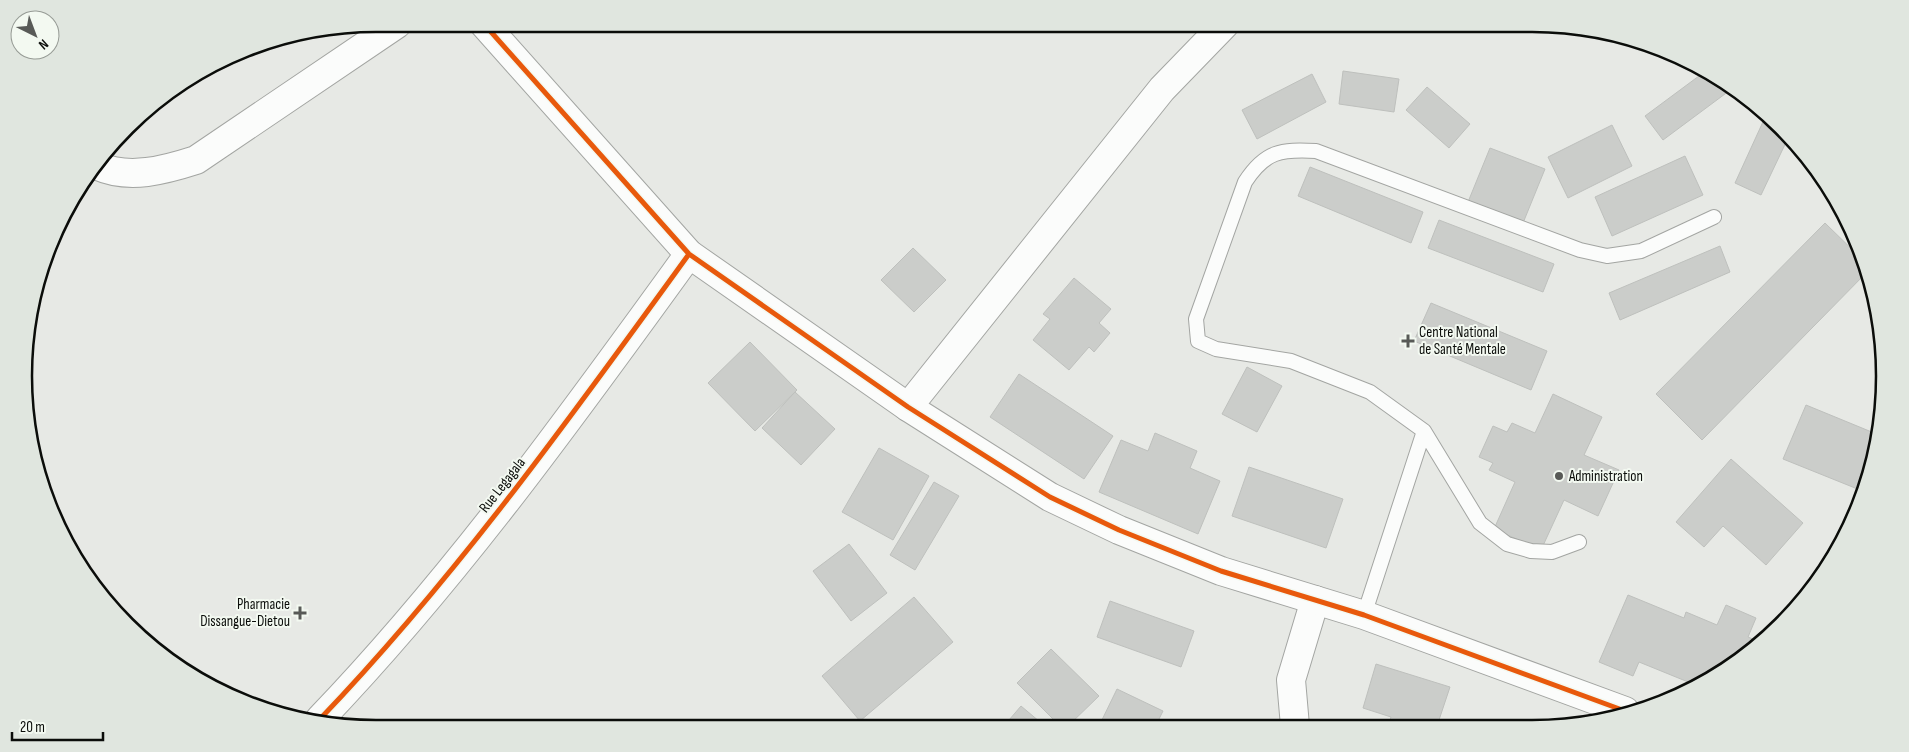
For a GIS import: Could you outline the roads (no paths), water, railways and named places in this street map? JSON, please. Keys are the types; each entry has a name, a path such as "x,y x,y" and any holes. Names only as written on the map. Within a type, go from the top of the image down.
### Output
{"street":[{"path":"103,167 125,174 167,169 196,160 385,32"},
{"path":"491,32 689,254 908,407 1050,497 1119,530 1221,571 1364,615 1619,709"},
{"path":"908,407 1162,90 1218,32"},
{"name":"Rue Legagala","path":"323,716 355,682 454,566 571,416 689,254"},
{"path":"1294,720 1291,680 1314,600"}],"lane":[{"path":"1579,542 1552,552 1531,551 1507,544 1480,523 1424,431 1370,392 1290,361 1216,349 1198,342 1196,319 1245,182 1256,166 1272,154 1289,149 1316,151 1580,250 1607,256 1641,251 1714,216"},
{"path":"1364,615 1424,431"}],"place":[{"name":"Centre National de Santé Mentale","path":"1408,341"},
{"name":"Administration","path":"1559,476"},
{"name":"Pharmacie Dissangue-Dietou","path":"300,613"}]}
